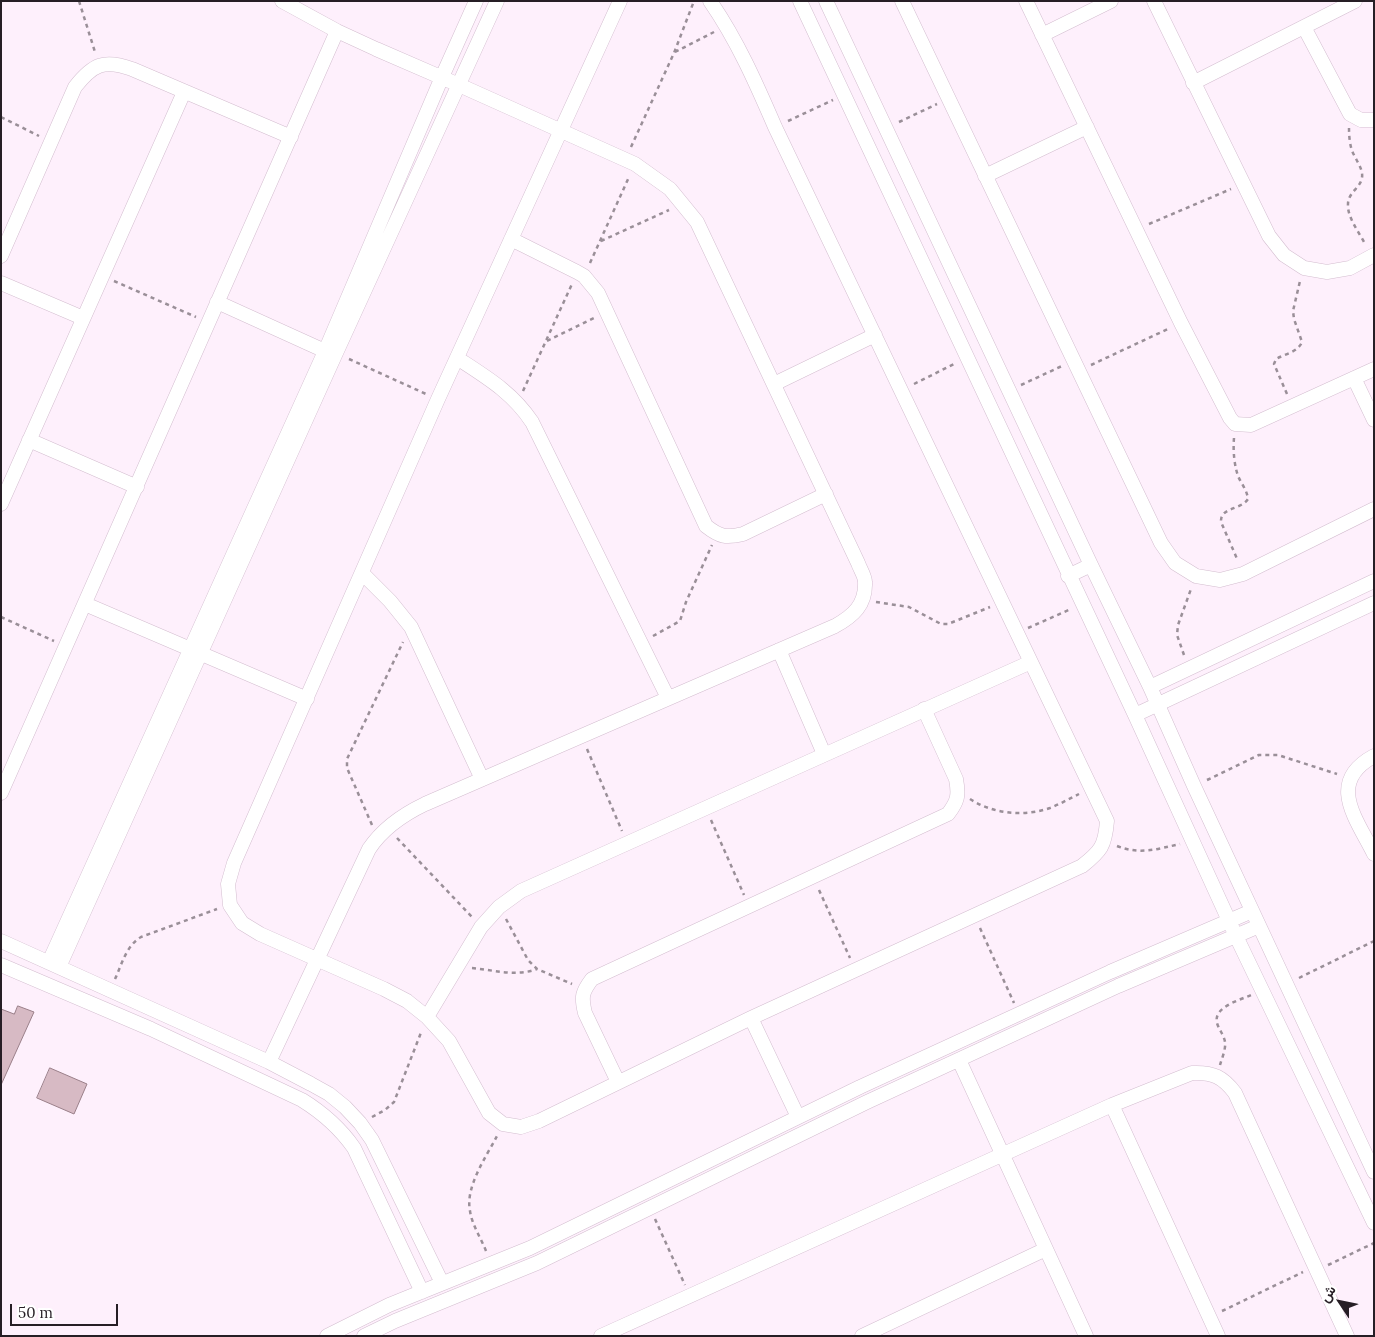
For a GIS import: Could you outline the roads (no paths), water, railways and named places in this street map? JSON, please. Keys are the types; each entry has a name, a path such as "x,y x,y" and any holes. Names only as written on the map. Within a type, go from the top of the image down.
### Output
{"street":[{"path":"268,1062 362,864 382,832 405,814 835,626 852,616 862,600 865,581 826,494 697,222 670,189 630,162 337,31 282,1"},
{"path":"330,352 442,77 476,1"},
{"path":"54,965 330,352 459,85 497,1"},
{"path":"620,1 438,399 234,863 228,884 230,905 242,923 260,934 384,989 407,1001 427,1017 449,1041 488,1113 504,1124 521,1126 539,1121 750,1018 1082,866 1097,854 1105,838 1107,821 750,71 727,25 710,1"},
{"path":"800,1 1236,936 1374,1223"},
{"path":"826,1 1150,687 1194,786 1374,1172"},
{"path":"902,1 1161,543 1175,563 1196,576 1220,580 1244,574 1374,509"},
{"path":"1026,1 1181,323 1224,409 1235,424 1251,424 1374,369"},
{"path":"1042,35 1112,1"},
{"path":"1154,1 1269,236 1284,255 1304,268 1327,272 1350,268 1372,256"},
{"path":"1193,83 1354,1"},
{"path":"1304,27 1350,114 1360,120 1374,120"},
{"path":"1,793 337,31"},
{"path":"1,256 75,88 85,74 100,66 116,64 291,138"},
{"path":"1,504 184,92"},
{"path":"985,176 1087,127"},
{"path":"511,239 581,274 598,293 706,526 717,534 730,537 743,534 826,494"},
{"path":"1,283 84,318"},
{"path":"217,302 330,352"},
{"path":"774,384 875,335"},
{"path":"457,358 500,386 518,402 532,422 668,698"},
{"path":"1354,378 1374,420"},
{"path":"29,440 137,487"},
{"path":"1068,576 1091,565"},
{"path":"362,573 390,601 411,627 482,779"},
{"path":"1150,687 1374,581"},
{"path":"1134,715 1374,603"},
{"path":"85,604 307,699"},
{"path":"779,650 824,754"},
{"path":"427,1017 481,928 499,907 521,891 1031,662"},
{"path":"618,1082 585,1013 582,1001 585,989 592,979 948,814 956,804 958,791 956,779 924,710"},
{"path":"1374,756 1357,767 1350,778 1347,791 1350,804 1374,854"},
{"path":"327,1336 389,1305 530,1248 860,1087 1110,972 1252,911"},
{"path":"364,1336 395,1320 537,1263 868,1102 1118,986 1259,926"},
{"path":"1,941 159,1011 268,1062 329,1094 346,1108 372,1140 442,1283"},
{"path":"1,964 151,1029 302,1100 331,1121 354,1148 422,1292"},
{"path":"151,1029 159,1011"},
{"path":"750,1018 798,1117"},
{"path":"959,1060 1086,1336"},
{"path":"601,1336 625,1331 690,1295 1002,1153 1112,1105 1192,1073 1205,1072 1217,1076 1228,1083 1235,1094 1347,1336"},
{"path":"860,1087 868,1102"},
{"path":"1112,1105 1218,1336"},
{"path":"862,1336 1046,1249"},
{"path":"389,1305 395,1320"}]}
